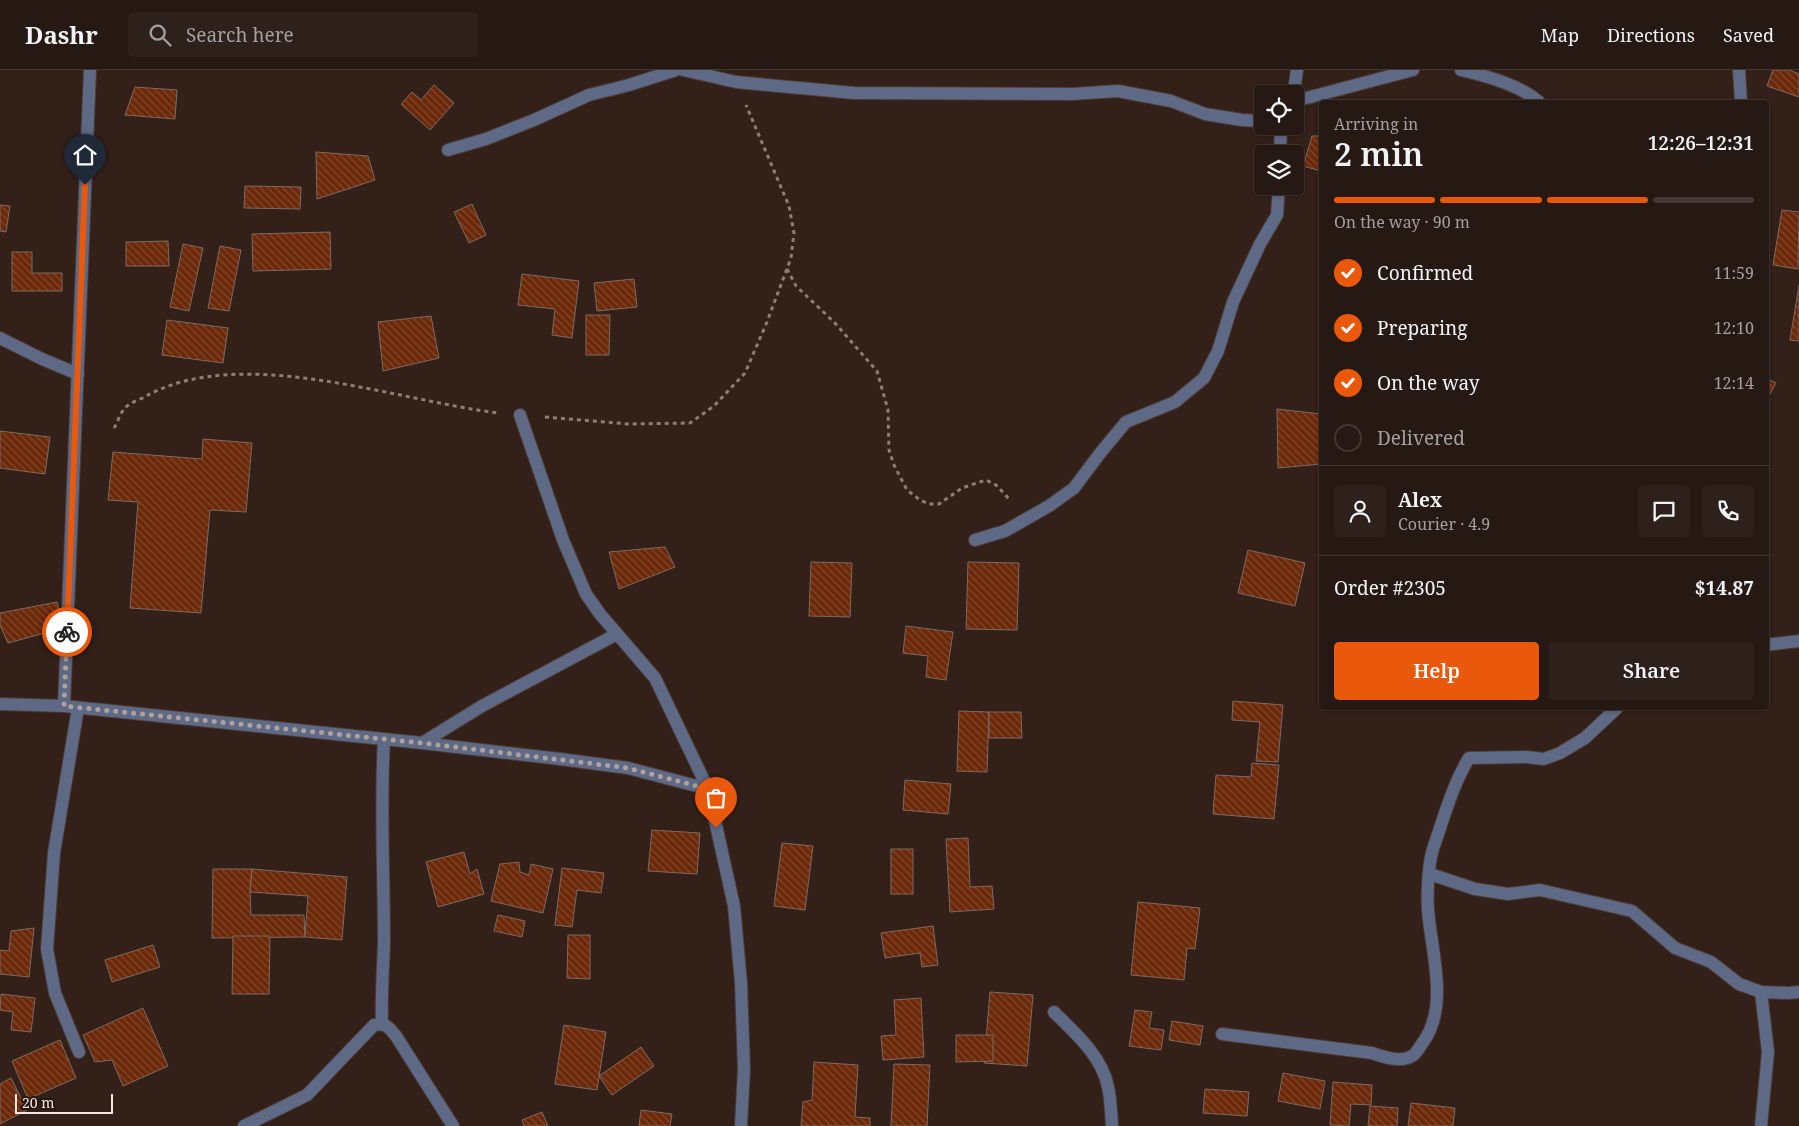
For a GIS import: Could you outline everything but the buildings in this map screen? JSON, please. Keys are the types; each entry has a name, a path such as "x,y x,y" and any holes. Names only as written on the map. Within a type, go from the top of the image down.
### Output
{"street":[{"path":"64,706 90,70"},
{"path":"448,150 486,139 589,95 630,85 676,70"},
{"path":"683,70 736,82 854,93 1072,94 1118,91 1171,101 1205,114 1254,121"},
{"path":"1295,85 1297,70"},
{"path":"1304,100 1413,70"},
{"path":"1461,70 1494,80 1530,95 1536,100"},
{"path":"1738,70 1741,100"},
{"path":"975,540 1004,530 1049,506 1074,488 1126,422 1175,402 1204,378 1218,351 1233,302 1260,244 1277,215 1278,195"},
{"path":"0,338 42,360 78,374"},
{"path":"520,415 563,540 586,594 600,614 655,678 708,789 734,906 741,983 744,1069 741,1126"},
{"path":"422,743 482,706 617,634"},
{"path":"1769,646 1799,641"},
{"path":"0,704 64,706 422,743 628,768 708,789"},
{"path":"78,708 54,853 47,949 55,994 79,1052"},
{"path":"1222,1034 1405,1059 1414,1055 1429,1033 1435,1014 1434,946 1428,910 1431,857 1463,768 1469,758 1526,757 1544,759 1585,738 1616,710"},
{"path":"382,1024 381,993 384,944 382,780 384,739"},
{"path":"1430,874 1475,889 1508,894 1540,890 1632,911 1675,948 1711,962 1739,984 1761,992 1799,992"},
{"path":"1761,992 1768,1052 1761,1126"},
{"path":"1054,1012 1081,1040 1099,1063 1108,1086 1112,1126"},
{"path":"244,1126 307,1095 374,1026 382,1024 388,1027 396,1036 453,1126"}],"path":[{"path":"114,428 125,407 159,390 204,377 236,376 293,377 490,412 630,424 690,423 714,406 745,373 790,258 794,232 789,206 736,82"},
{"path":"786,269 796,286 834,322 877,371 888,410 889,450 894,465 907,490 929,504 939,504 962,488 986,480 996,485 1028,518"}],"way so far":[{"path":"67,632 64,706 422,743 628,768 708,789 716,828"}],"route":[{"path":"67,632 85,185"}]}
